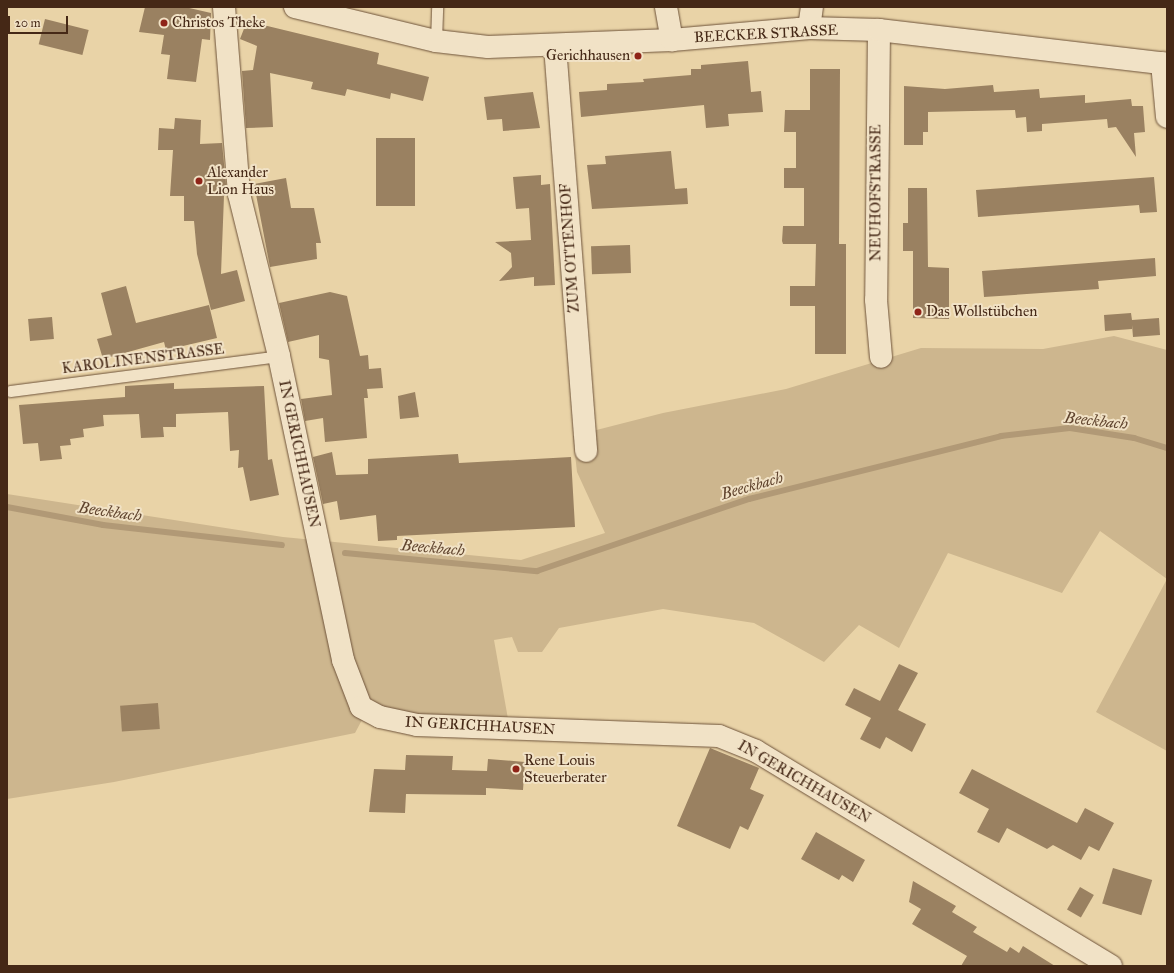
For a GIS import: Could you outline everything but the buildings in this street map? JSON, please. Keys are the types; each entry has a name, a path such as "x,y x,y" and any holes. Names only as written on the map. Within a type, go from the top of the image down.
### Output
{"street":[{"name":"IN GERICHHAUSEN","path":"224,7 239,194 279,356 343,660 356,699 365,711 417,725 719,736 756,751 1111,966"},
{"name":"BEECKER STRASSE","path":"295,7 436,41 488,47 555,46 672,40 809,28 879,30 1165,63"},
{"path":"809,28 812,7"},
{"path":"670,8 672,40"},
{"name":"NEUHOFSTRASSE","path":"879,30 876,256 881,357"},
{"name":"ZUM OTTENHOF","path":"555,46 586,451"},
{"path":"1165,63 1167,117"}],"lane":[{"path":"436,41 437,7"},
{"name":"KAROLINENSTRASSE","path":"10,391 279,356"}],"shaded area":[{"path":"1114,336 1167,350 1167,579 1100,531 1062,593 948,553 899,648 859,625 824,662 754,623 663,609 559,628 542,652 518,652 512,637 494,640 508,719 407,717 371,703 355,733 114,782 7,799 7,494 283,537 521,560 605,533 577,472 573,436 663,413 786,389 921,348 1043,349"},
{"path":"1167,579 1167,751 1096,712"}],"waterway":[{"name":"Beeckbach","path":"345,553 537,571 749,499 1001,436 1070,428 1134,438 1167,448"},
{"name":"Beeckbach","path":"7,507 103,525 282,545"}],"place":[{"name":"Christos Theke","path":"164,23"},
{"name":"Gerichhausen","path":"638,56"},
{"name":"Alexander Lion Haus","path":"199,181"},
{"name":"Das Wollstübchen","path":"918,312"},
{"name":"Rene Louis Steuerberater","path":"516,769"}]}
